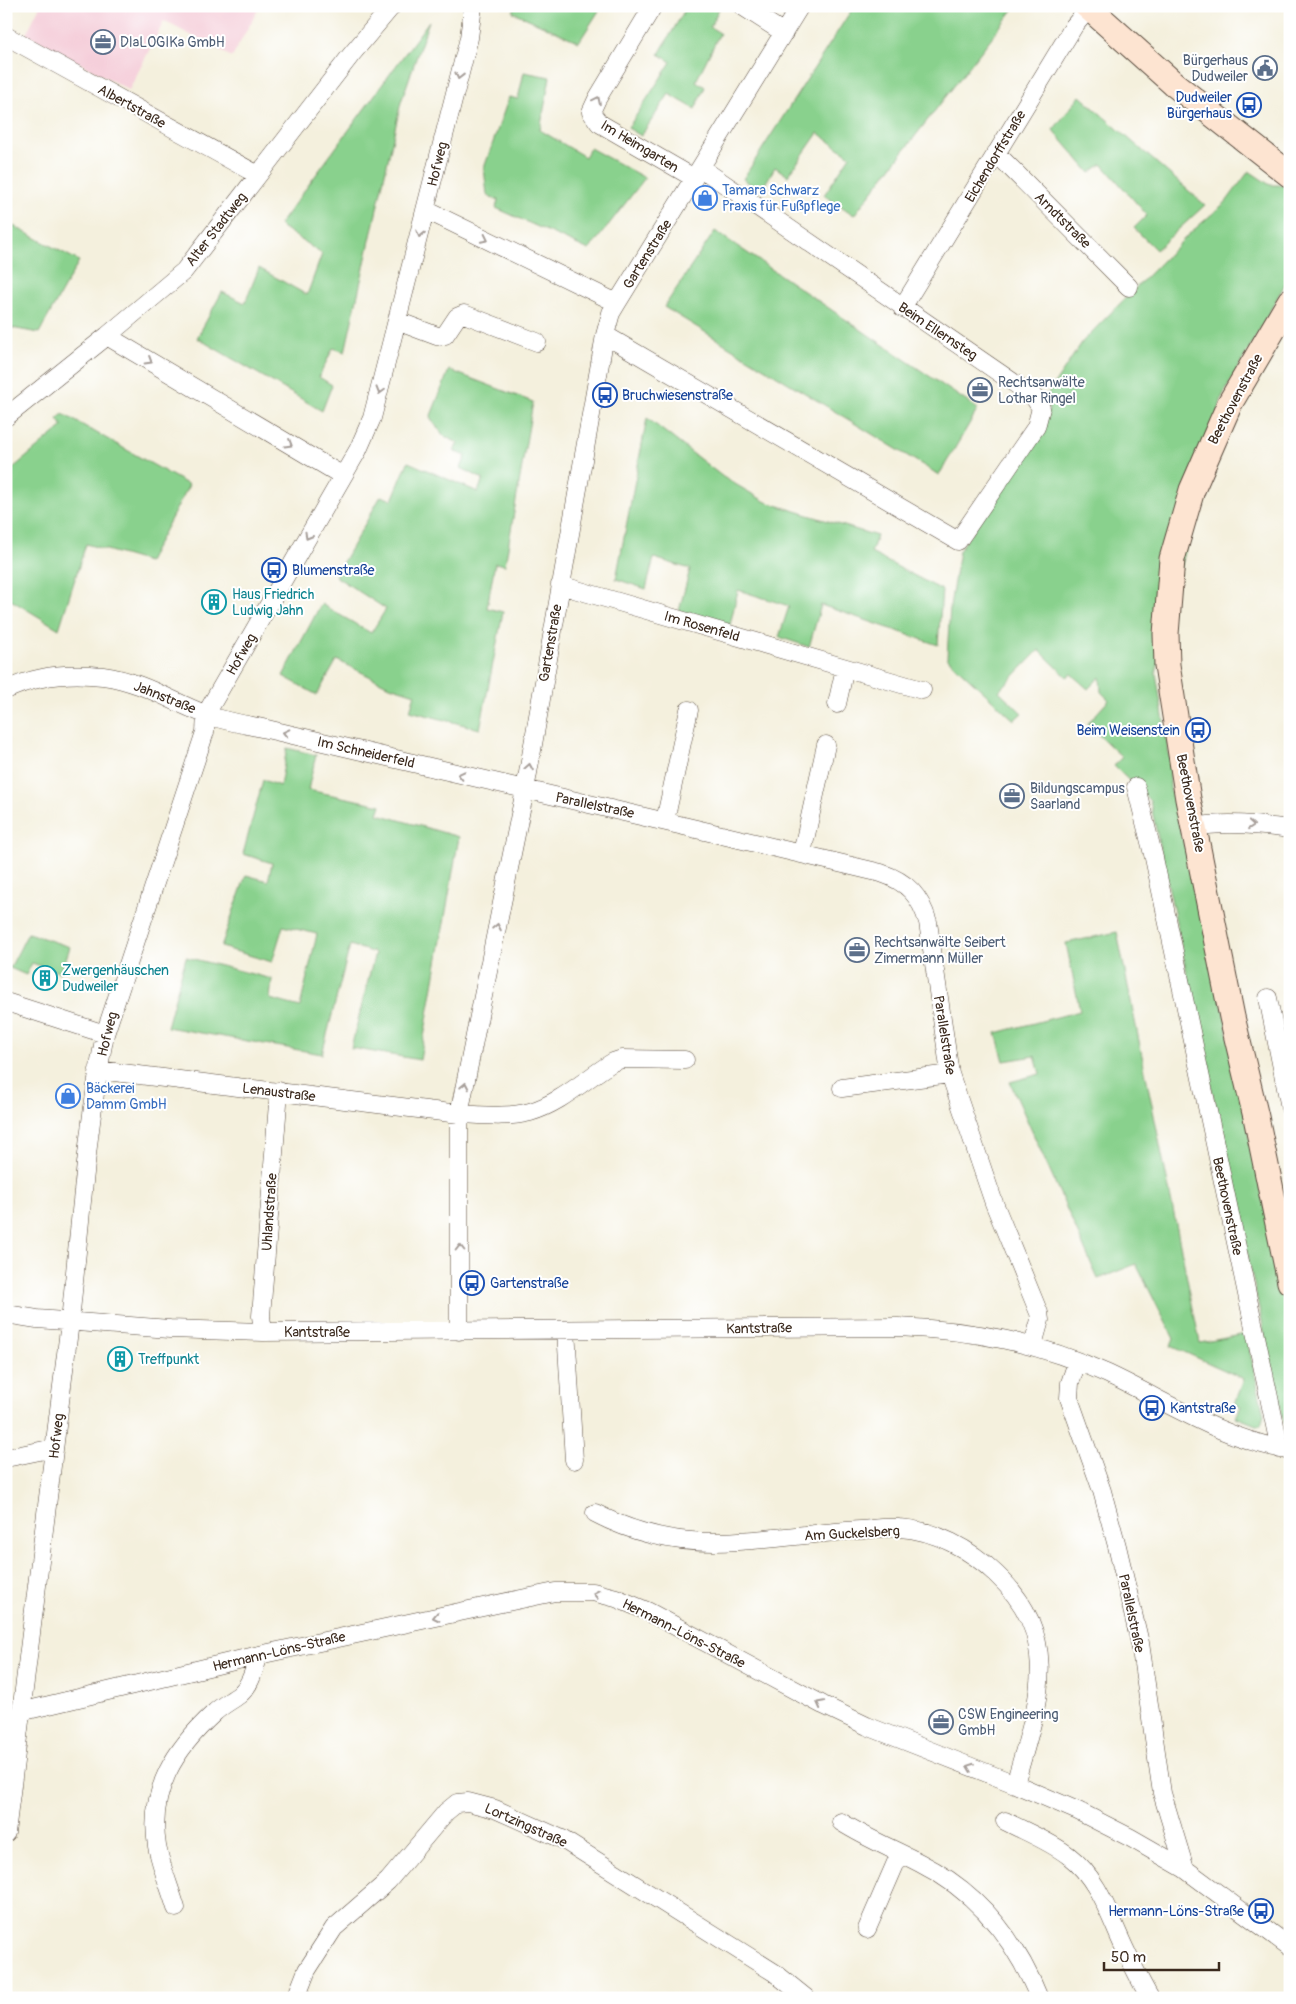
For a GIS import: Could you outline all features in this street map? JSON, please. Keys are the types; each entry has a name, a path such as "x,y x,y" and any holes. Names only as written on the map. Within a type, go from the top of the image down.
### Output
{"street":[{"name":"Alter Stadtweg","path":"6,417 108,336 184,271 392,6"},
{"name":"Hofweg","path":"6,1833 70,1322 75,1248 98,1070 105,1034 205,732 206,714 358,450 372,418 426,210 468,38 473,6"},
{"name":"Im Heimgarten","path":"653,6 596,99 592,112 599,123 697,173"},
{"path":"742,6 784,33"},
{"name":"Gartenstraße","path":"459,1331 460,1114 525,790 604,335 611,313 800,6"},
{"path":"1094,7 1176,68 1288,169"},
{"name":"Eichendorffstraße","path":"902,308 1074,26 1094,7"},
{"name":"Albertstraße","path":"6,36 258,175"},
{"name":"Arndtstraße","path":"996,153 1129,287"},
{"name":"Beim Ellernsteg","path":"604,335 958,541 1036,426 1041,408 1033,396 697,173"},
{"path":"426,210 617,303"},
{"name":"Beethovenstraße","path":"1287,302 1230,403 1192,490 1172,559 1166,609 1167,665 1194,827 1232,1017 1256,1118 1290,1282"},
{"path":"397,321 438,336 445,335 457,317 464,314 537,342"},
{"path":"108,336 343,476"},
{"name":"Im Rosenfeld","path":"560,585 922,690"},
{"path":"837,704 845,668"},
{"name":"Jahnstraße","path":"6,690 47,676 79,673 143,686 206,714"},
{"path":"665,821 689,710"},
{"name":"Im Schneiderfeld","path":"206,714 525,790"},
{"path":"802,854 826,745"},
{"name":"Beethovenstraße","path":"1136,787 1154,858 1285,1449"},
{"name":"Parallelstraße","path":"525,790 665,821 891,876 914,892 923,905 929,926 950,1074 994,1203 1039,1313 1040,1320 1033,1345"},
{"path":"1194,827 1228,824 1290,829"},
{"path":"1268,998 1290,1108"},
{"path":"6,1002 105,1034"},
{"name":"Lenaustraße","path":"98,1070 460,1114 511,1115 528,1113 561,1099 613,1062 622,1059 685,1060"},
{"path":"842,1088 950,1074"},
{"name":"Uhlandstraße","path":"263,1332 261,1316 279,1091"},
{"name":"Kantstraße","path":"6,1314 70,1322 170,1329 263,1332 898,1327 956,1330 1033,1345 1107,1374 1242,1438 1285,1449"},
{"path":"566,1330 574,1460"},
{"name":"Parallelstraße","path":"1077,1362 1070,1383 1069,1398 1102,1491 1117,1546 1140,1643 1162,1793 1185,1869"},
{"path":"6,1458 54,1448"},
{"name":"Am Guckelsberg","path":"595,1513 616,1524 673,1539 732,1541 898,1528 933,1535 972,1554 995,1573 1015,1594 1026,1611 1038,1646 1040,1681 1037,1702 1015,1784"},
{"name":"Hermann-Löns-Straße","path":"20,1712 259,1655 554,1592 592,1592 616,1598 647,1611 823,1705 867,1726 1015,1784 1132,1838 1185,1869 1290,1947"},
{"path":"176,1908 157,1846 155,1804 168,1767 192,1734 216,1711 240,1694 250,1682 259,1655"},
{"name":"Lortzingstraße","path":"296,1998 306,1970 334,1928 388,1881 446,1812 458,1804 468,1802 495,1809 569,1843 775,1974 806,1998"},
{"path":"1005,1821 1070,1856 1090,1878 1102,1896 1124,1947 1150,1998"},
{"path":"841,1822 866,1838 900,1853 947,1878 967,1893 992,1916 1012,1942 1028,1970 1039,1998"},
{"path":"867,1929 900,1853"}],"shaded area":[{"path":"40,6 260,6 232,57 164,21 129,90 26,34"}],"green space":[{"path":"515,6 602,6 579,42 513,12"},
{"path":"687,6 720,7 710,27 720,33 696,81 705,87 695,109 669,94 641,136 628,128 671,62 659,54"},
{"path":"854,6 1016,6 854,215 824,195 850,156 818,133 788,176 775,167 761,191 743,179"},
{"path":"429,21 401,102 345,352 333,348 319,377 332,385 322,411 197,338 222,292 245,303 259,268 307,295 322,254 279,225"},
{"path":"524,72 550,77 540,130 585,157 590,148 645,178 589,250 496,208 498,200 487,195 484,168 509,97 518,99"},
{"path":"1080,96 1205,205 1156,250 1134,228 1147,215 1102,164 1090,173 1053,130"},
{"path":"1249,171 1270,185 1282,185 1290,190 1290,275 1222,397 1156,673 1170,760 1170,788 1184,845 1192,862 1290,1328 1290,1438 1287,1438 1150,801 1114,766 1122,757 1087,724 1109,700 1101,692 1100,677 1088,689 1071,674 1067,677 1039,650 999,691 1022,713 1014,720 947,658 950,606 959,551 1043,427 1049,409 1045,398 1083,341 1189,234 1226,202"},
{"path":"6,222 79,261 39,333 6,327"},
{"path":"715,231 978,409 939,475 664,307"},
{"path":"449,370 533,402 505,565 495,563 487,608 503,612 480,729 410,711 415,694 387,685 337,660 317,695 283,676 321,604 371,633 386,609 335,576 381,496 392,500 408,462 478,492 483,479 461,468 466,456 454,451 458,443 444,436 430,418"},
{"path":"63,414 189,485 148,562 86,544 59,629 6,597 6,474 63,426 57,419"},
{"path":"647,418 723,477 766,502 877,536 871,553 942,590 938,645 821,605 809,647 779,637 789,606 738,590 730,625 679,611 690,569 654,558 646,589 616,579"},
{"path":"287,748 316,755 308,790 381,805 378,814 459,837 420,1060 351,1048 375,953 350,945 322,1054 167,1027 186,957 272,979 270,999 300,1007 317,934 283,926 272,962 221,947 246,875 268,881 272,863 243,854 263,780 280,786"},
{"path":"1117,932 1200,1343 1246,1334 1264,1415 1261,1425 1256,1425 1236,1417 1241,1406 1235,1404 1244,1379 1171,1346 1174,1339 1136,1264 1098,1279 1010,1082 1040,1074 1035,1056 1004,1061 996,1033 1080,1011 1066,943"},
{"path":"28,933 70,947 61,973 32,963 26,975 10,968"}],"place":[{"name":"DIaLOGIKa GmbH","path":"103,42"},
{"name":"Bürgerhaus Dudweiler","path":"1265,68"},
{"name":"Dudweiler Bürgerhaus","path":"1249,105"},
{"name":"Tamara Schwarz Praxis für Fußpflege","path":"705,198"},
{"name":"Rechtsanwälte Lothar Ringel","path":"980,390"},
{"name":"Bruchwiesenstraße","path":"605,395"},
{"name":"Blumenstraße","path":"274,570"},
{"name":"Haus Friedrich Ludwig Jahn","path":"214,602"},
{"name":"Beim Weisenstein","path":"1198,730"},
{"name":"Bildungscampus Saarland","path":"1012,796"},
{"name":"Rechtsanwälte Seibert Zimermann Müller","path":"857,950"},
{"name":"Zwergenhäuschen Dudweiler","path":"45,978"},
{"name":"Bäckerei Damm GmbH","path":"68,1096"},
{"name":"Gartenstraße","path":"472,1283"},
{"name":"Treffpunkt","path":"120,1359"},
{"name":"Kantstraße","path":"1152,1408"},
{"name":"CSW Engineering GmbH","path":"941,1722"},
{"name":"Hermann-Löns-Straße","path":"1261,1911"}]}
